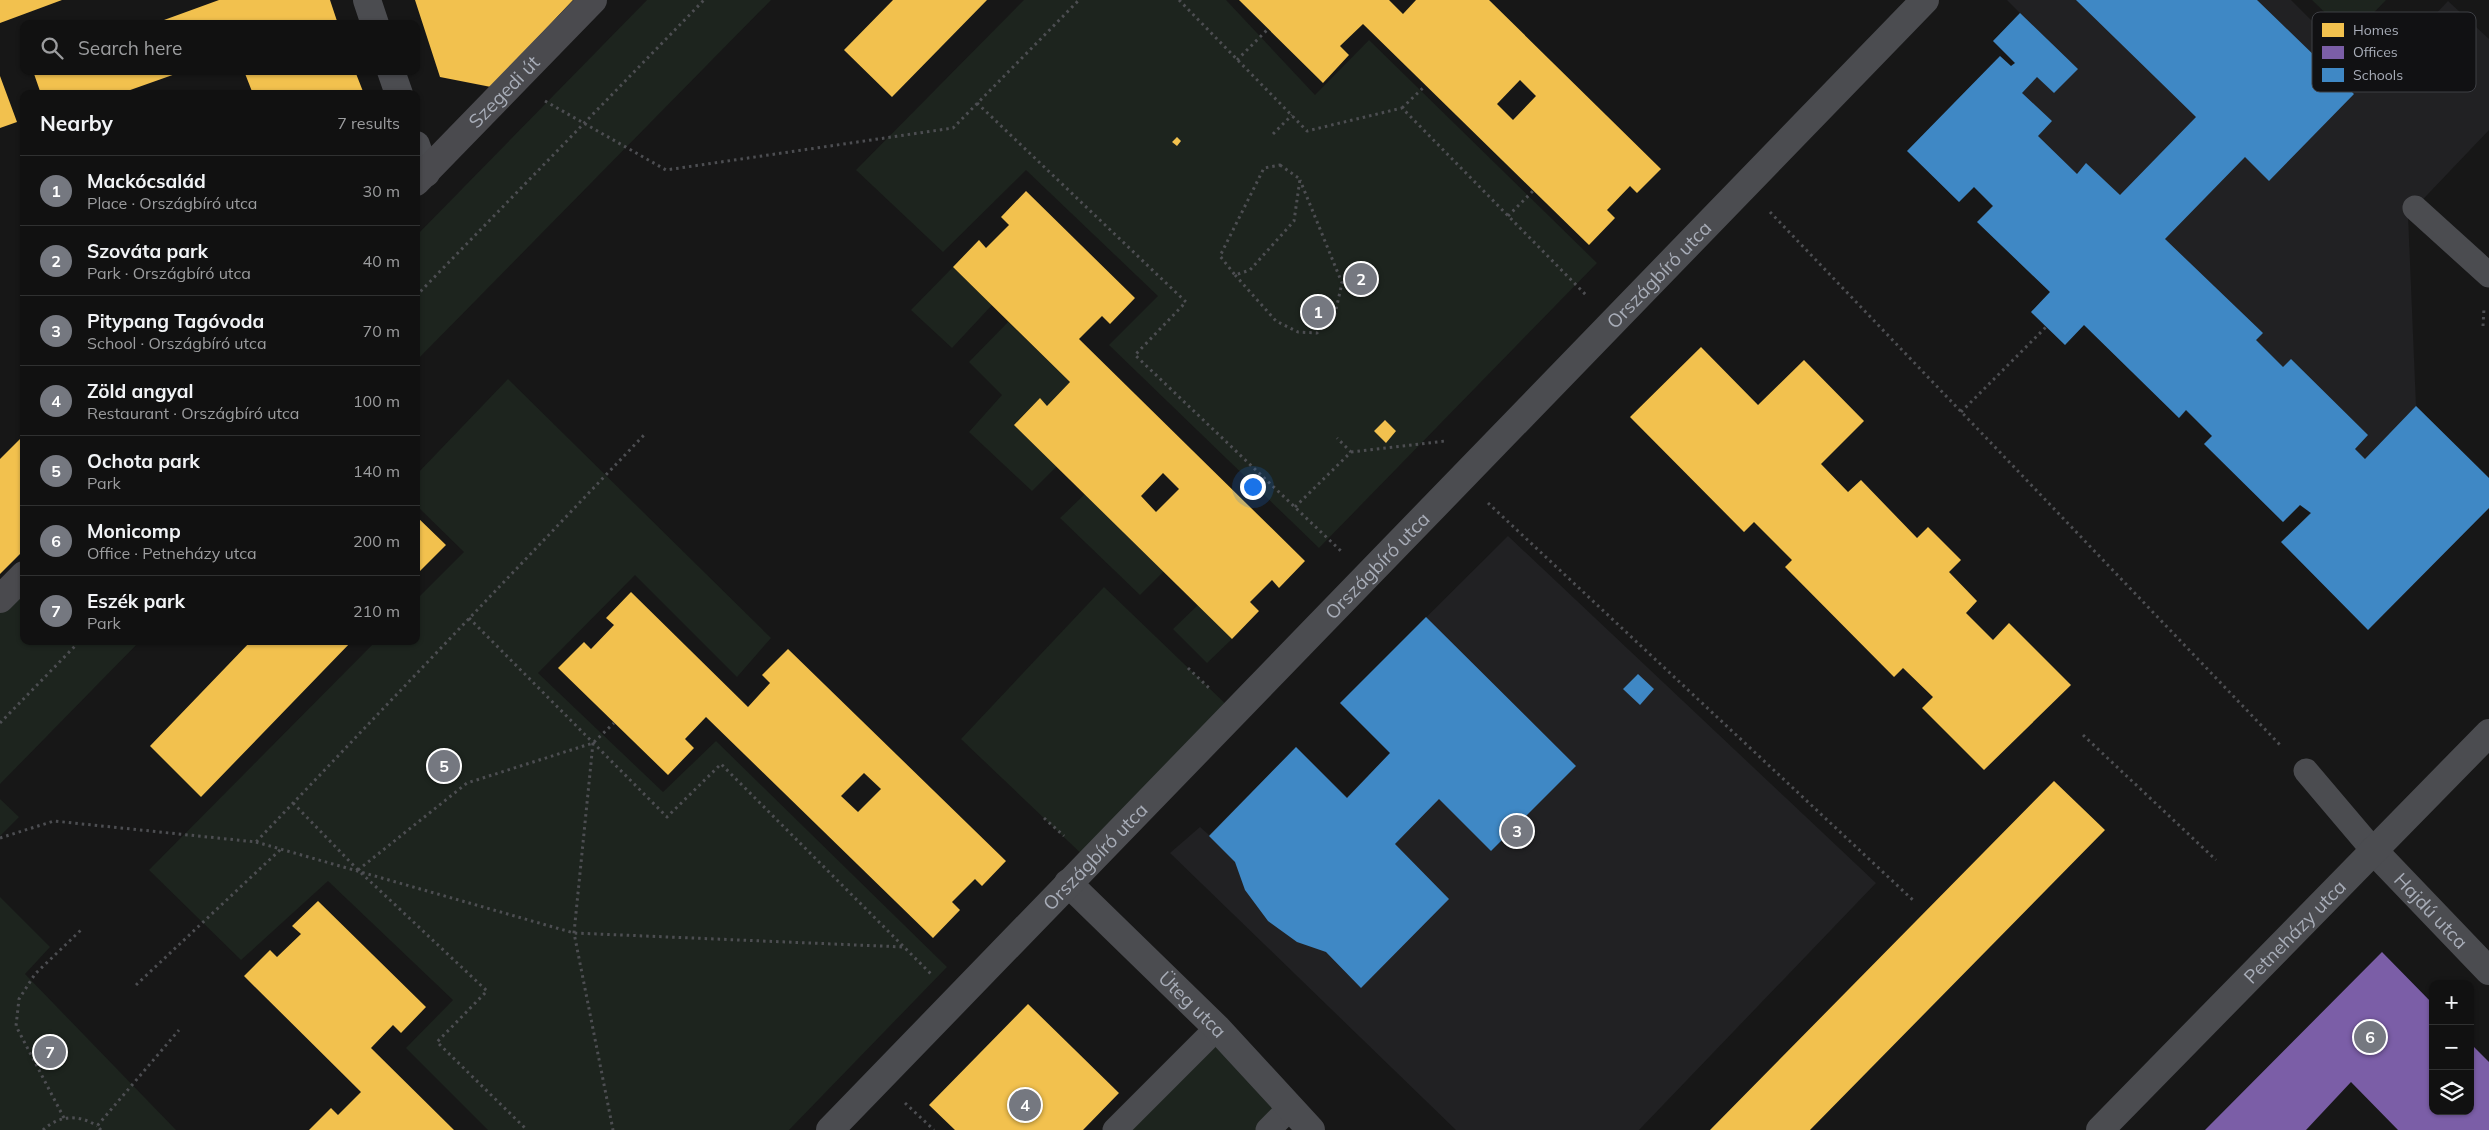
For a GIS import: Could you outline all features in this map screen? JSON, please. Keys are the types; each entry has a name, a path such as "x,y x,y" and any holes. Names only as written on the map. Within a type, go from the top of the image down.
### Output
{"street":[{"path":"366,0 374,20"},
{"name":"Szegedi út","path":"421,178 593,0"},
{"name":"Országbíró utca","path":"830,1130 1925,0"},
{"path":"392,75 398,90"},
{"path":"0,599 20,579"},
{"name":"Petneházy utca","path":"2100,1130 2489,733"},
{"name":"Hajdú utca","path":"2373,850 2489,971"},
{"name":"Üteg utca","path":"1068,883 1217,1028 1311,1130"}],"lane":[{"path":"2415,208 2489,275"},
{"path":"2306,772 2373,850"},
{"path":"1115,1130 1217,1028"},
{"path":"1268,1130 1290,1108"}],"path":[{"path":"420,292 704,0"},
{"path":"518,78 550,105 666,170 953,128 1080,0"},
{"path":"1179,0 1307,131 1402,108 1426,86"},
{"path":"1237,60 1268,29"},
{"path":"977,103 1186,302 1135,355 1367,576"},
{"path":"1402,108 1612,322"},
{"path":"1273,134 1292,115"},
{"path":"1280,165 1300,179 1342,283 1335,314 1317,333 1298,332 1276,321 1220,256 1264,168 1280,165"},
{"path":"1235,275 1250,270 1294,221 1300,179"},
{"path":"1745,186 2306,772"},
{"path":"1508,216 1533,191"},
{"path":"1961,412 2046,327"},
{"path":"256,842 644,435"},
{"path":"1336,438 1351,452"},
{"path":"1295,507 1351,452 1447,441"},
{"path":"1462,478 1915,902"},
{"path":"469,618 667,817 721,764 956,1000"},
{"path":"0,723 76,645"},
{"path":"358,870 467,783 593,743 614,723"},
{"path":"2083,734 2216,860"},
{"path":"593,743 574,933 613,1130"},
{"path":"293,803 358,870 487,990 437,1042 527,1130"},
{"path":"0,838 54,821 256,842 574,933 904,947"},
{"path":"136,986 281,849"},
{"path":"64,1118 16,1026 19,999 34,974 82,928"},
{"path":"97,1126 179,1030"},
{"path":"43,1130 55,1121 64,1118 80,1118 101,1130"}],"shaded area":[{"path":"647,0 771,0 420,357 420,232"},
{"path":"1024,0 1226,0 1315,95 1369,40 1597,263 1319,548 1109,345 1158,296 1026,170 943,252 856,170"},
{"path":"2007,0 2291,0 2312,21 2312,92 2476,92 2476,27 2489,39 2489,130 2408,215 2416,406 2489,478 2489,508 2368,630 2281,542 2310,513 2300,505 2283,522 2204,444 2212,435 2186,411 2179,418 2084,325 2065,345 2031,312 2050,292 1977,222 1992,206 1974,187 1959,202 1907,151 2000,56 2011,66 2015,63 1993,41 2020,13"},
{"path":"2312,0 2386,0 2374,12 2324,12"},
{"path":"2448,1 2460,12 2438,12"},
{"path":"953,267 992,305 952,348 911,310"},
{"path":"1008,322 1070,382 1047,406 1040,398 1014,424 1057,466 1032,491 969,432 1002,395 969,362"},
{"path":"508,379 771,638 737,677 635,575 538,673 663,792 716,741 947,967 789,1130 488,1130 406,1048 453,1000 328,881 241,960 149,870 372,645 420,645 420,596 464,552 420,509 420,471"},
{"path":"1085,494 1164,571 1140,595 1060,518"},
{"path":"1508,536 1876,883 1639,1130 1456,1130 1170,853 1200,827 1209,835 1296,747 1347,797 1390,753 1340,703"},
{"path":"20,579 20,645 136,645 0,784 0,599"},
{"path":"1104,587 1234,712 1090,862 961,739"},
{"path":"1198,605 1232,639 1207,663 1173,629"},
{"path":"0,799 19,817 0,836"},
{"path":"0,897 50,947 25,974 176,1130 0,1130"},
{"path":"1217,1028 1290,1108 1268,1130 1115,1130"}],"building: Homes":[{"path":"0,0 62,0 0,23"},
{"path":"219,0 330,0 337,20 164,20"},
{"path":"415,0 573,0 491,87 440,77"},
{"path":"893,0 987,0 892,97 844,50"},
{"path":"1239,0 1389,0 1403,14 1416,0 1489,0 1661,169 1637,193 1630,186 1607,210 1615,218 1589,245 1363,24 1340,46 1349,55 1323,83","holes":["1520,80 1536,96 1513,120 1497,104"]},
{"path":"34,75 173,75 130,90 40,90"},
{"path":"246,75 357,75 362,90 251,90"},
{"path":"0,76 17,122 0,128"},
{"path":"1177,137 1181,141 1177,146 1172,142"},
{"path":"1026,191 1135,298 1110,324 1102,316 1079,339 1305,561 1279,588 1272,580 1250,602 1259,611 1232,639 1014,425 1040,398 1047,406 1070,382 953,267 979,240 986,248 1009,225 1001,217","holes":["1163,473 1179,489 1156,512 1141,496"]},
{"path":"1701,347 1758,405 1804,360 1864,421 1821,464 1848,492 1861,480 1917,538 1928,527 1961,560 1949,572 1977,601 1966,613 1993,640 2009,623 2071,685 1984,770 1922,708 1933,697 1903,668 1894,677 1785,567 1792,560 1754,522 1744,532 1630,417"},
{"path":"1385,420 1396,431 1386,443 1374,431"},
{"path":"20,439 20,554 0,574 0,459"},
{"path":"420,520 446,545 420,571"},
{"path":"631,592 748,707 770,683 762,675 788,649 1006,861 982,886 975,879 952,902 960,910 933,938 706,717 685,739 694,748 668,775 558,668 584,642 591,649 614,625 606,618","holes":["864,773 881,789 858,812 841,796"]},
{"path":"247,645 348,645 201,797 150,746"},
{"path":"2054,781 2105,830 1810,1130 1710,1130"},
{"path":"318,901 426,1007 401,1033 393,1025 371,1048 454,1130 309,1130 331,1108 338,1115 361,1092 244,976 270,950 277,957 301,934 292,926"},
{"path":"1028,1004 1119,1093 1083,1130 955,1130 929,1105"}],"building: Offices":[{"path":"2382,952 2429,1000 2429,1115 2474,1115 2474,1047 2489,1062 2489,1130 2398,1130 2351,1082 2306,1130 2205,1130"}],"building: Schools":[{"path":"2076,0 2257,0 2312,53 2312,92 2352,92 2354,94 2269,181 2245,157 2165,239 2263,333 2256,340 2283,367 2291,359 2368,435 2355,449 2365,459 2416,406 2489,478 2489,508 2368,630 2281,542 2311,513 2300,505 2283,522 2204,444 2212,436 2186,410 2179,418 2084,325 2065,345 2031,312 2050,292 1977,222 1993,206 1974,187 1959,202 1907,151 2000,56 2011,66 2015,63 1993,41 2020,13 2078,69 2054,93 2037,77 2022,93 2052,121 2038,136 2077,174 2086,163 2120,195 2196,117"},
{"path":"1426,617 1576,766 1491,851 1439,799 1395,844 1449,899 1361,988 1326,952 1297,942 1268,921 1245,890 1235,862 1209,836 1296,747 1347,798 1390,753 1340,703"},
{"path":"1638,674 1654,689 1640,705 1623,689"}],"place":[{"name":"Szováta park","path":"1361,279"},
{"name":"Mackócsalád","path":"1318,312"},
{"name":"Ochota park","path":"444,766"},
{"name":"Pitypang Tagóvoda","path":"1517,831"},
{"name":"Monicomp","path":"2370,1037"},
{"name":"Eszék park","path":"50,1052"},
{"name":"Zöld angyal","path":"1025,1105"}]}
